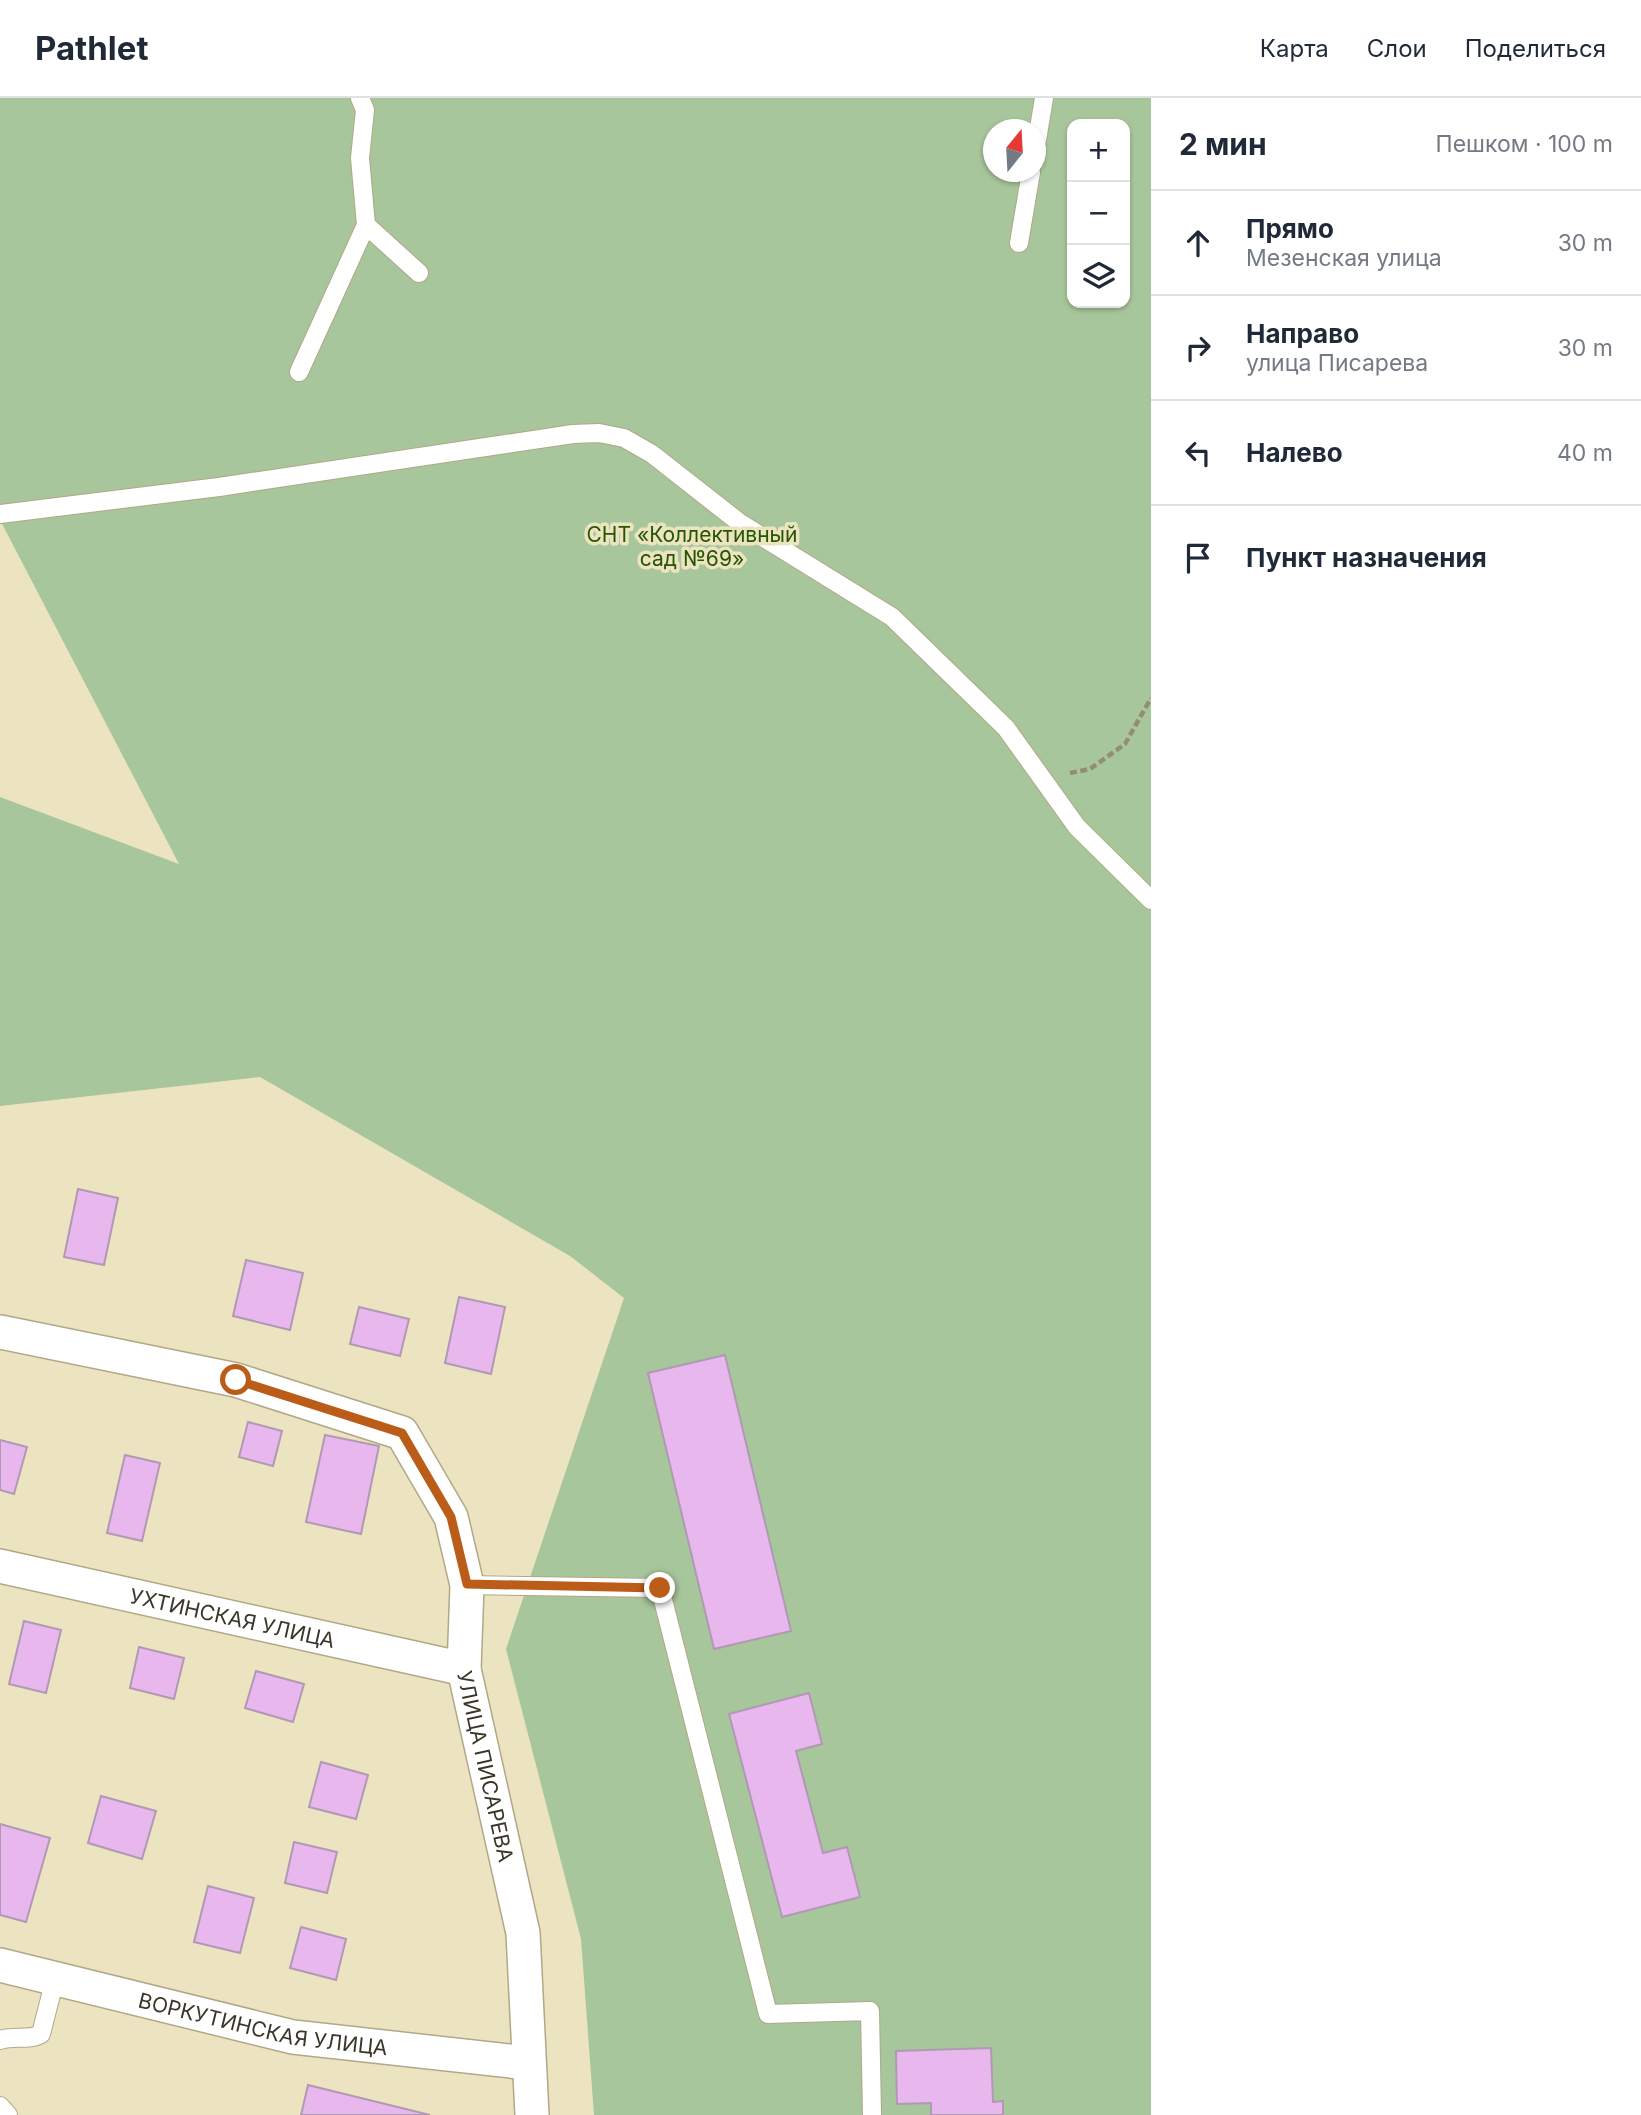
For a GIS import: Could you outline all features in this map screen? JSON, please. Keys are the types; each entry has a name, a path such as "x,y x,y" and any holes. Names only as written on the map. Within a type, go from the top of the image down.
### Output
{"street":[{"name":"УЛИЦА ПИСАРЕВА","path":"0,1332 236,1380 402,1433 451,1517 467,1584 464,1669 523,1933 532,2115"},
{"name":"УХТИНСКАЯ УЛИЦА","path":"0,1566 464,1669"},
{"name":"ВОРКУТИНСКАЯ УЛИЦА","path":"0,1965 293,2037 528,2063"}],"lane":[{"path":"299,372 366,225 360,158 365,110 360,98"},
{"path":"1040,119 1044,98"},
{"path":"1019,243 1029,182"},
{"path":"366,225 419,272"},
{"path":"0,514 219,486 573,435 599,433 624,438 652,454 740,523 892,617 1006,728 1077,827 1151,900"},
{"path":"467,1584 660,1588 768,2014 870,2011 872,2115"},
{"path":"0,2040 34,2038 41,2034 55,1979"},
{"path":"0,2106 8,2115"}],"path":[{"path":"1041,778 1090,769 1125,744 1151,698"}],"green space":[{"name":"СНТ «Коллективный сад №69»","path":"0,98 1151,98 1151,2115 594,2115 581,1939 506,1649 624,1298 570,1256 260,1077 0,1106 0,797 179,864 0,520"}],"building":[{"path":"78,1189 118,1198 104,1265 64,1257"},
{"path":"246,1260 303,1273 290,1330 233,1316"},
{"path":"459,1297 505,1307 491,1374 445,1363"},
{"path":"359,1307 409,1319 400,1356 350,1344"},
{"path":"725,1355 791,1631 714,1649 648,1373"},
{"path":"248,1422 282,1431 273,1466 239,1457"},
{"path":"325,1435 379,1446 361,1534 306,1522"},
{"path":"0,1440 27,1447 14,1494 0,1490"},
{"path":"125,1455 160,1463 142,1541 107,1533"},
{"path":"24,1621 61,1630 46,1693 9,1684"},
{"path":"139,1647 184,1658 174,1699 130,1688"},
{"path":"256,1671 304,1684 293,1722 245,1708"},
{"path":"809,1693 822,1744 796,1751 823,1853 847,1847 860,1897 782,1917 729,1714"},
{"path":"321,1762 368,1775 356,1819 309,1807"},
{"path":"101,1796 156,1811 142,1859 88,1843"},
{"path":"0,1824 50,1838 26,1922 0,1915"},
{"path":"294,1842 337,1852 327,1893 285,1883"},
{"path":"208,1886 254,1898 240,1953 194,1942"},
{"path":"301,1927 346,1939 336,1980 290,1968"},
{"path":"991,2048 993,2102 1003,2101 1003,2115 931,2115 931,2103 897,2104 896,2051"},
{"path":"308,2085 430,2115 301,2115"}],"route":[{"path":"236,1380 402,1433 451,1517 467,1584 660,1588"}]}
